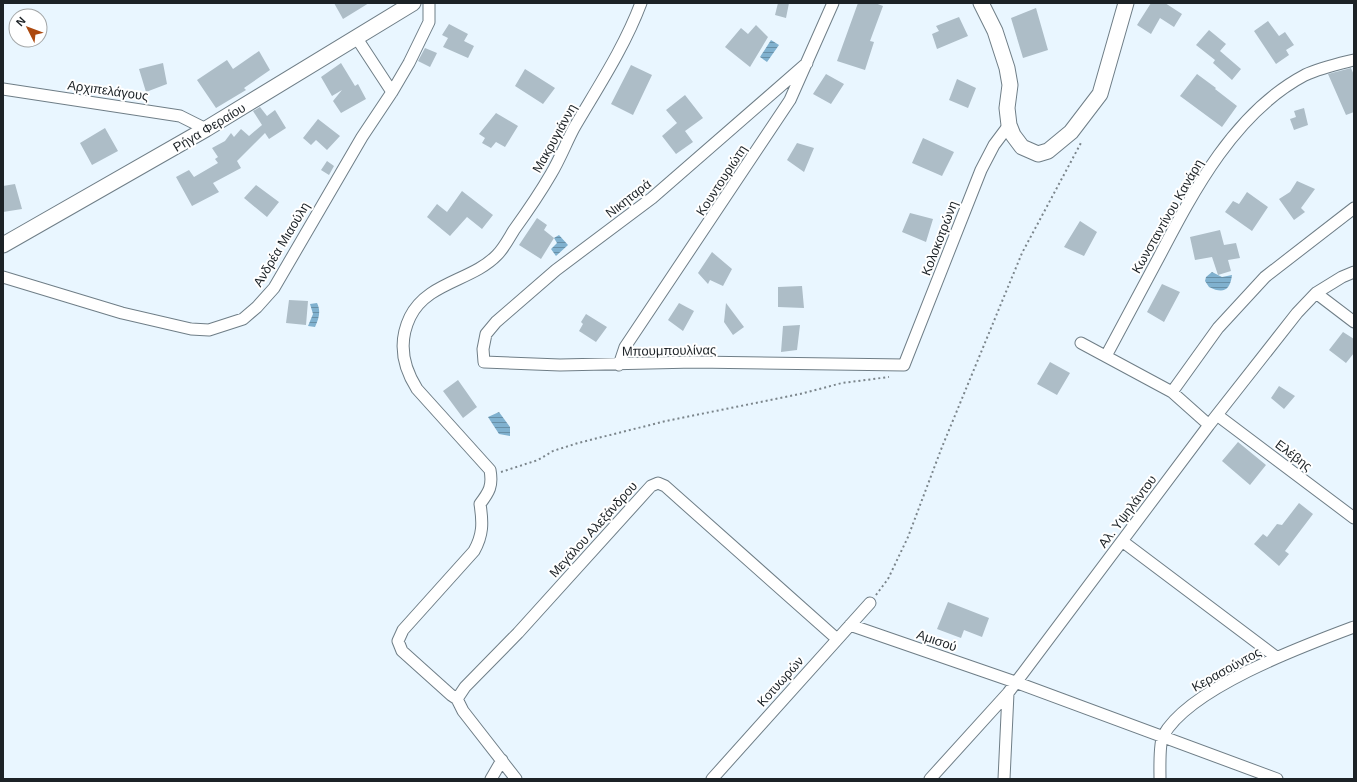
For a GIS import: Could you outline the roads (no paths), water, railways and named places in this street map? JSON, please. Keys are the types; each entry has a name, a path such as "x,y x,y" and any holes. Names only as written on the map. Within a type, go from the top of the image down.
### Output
{"street":[{"name":"Ρήγα Φεραίου","path":"3,245 206,129 413,3"},
{"name":"Ανδρέα Μιαούλη","path":"3,277 122,313 191,329 209,330 244,319 274,288 354,150 392,92 429,22 429,3"},
{"name":"Μακρυγιάννη","path":"457,699 450,695 402,651 398,641 401,633 474,551 481,539 483,527 480,504 489,492 492,480 490,470 417,389 408,374 402,345 404,331 410,316 435,290 473,272 497,254 540,192 573,129 632,29 641,3"},
{"name":"Κουντουριώτη","path":"619,365 626,347 790,100 833,3"},
{"path":"981,3 995,31 1007,68 1010,85 1007,108 1009,125 1013,135 1022,147 1038,154 1048,151 1070,132 1100,94 1126,3"},
{"path":"356,37 392,92"},
{"name":"Κωνσταντίνου Κανάρη","path":"1106,356 1202,177 1226,145 1253,115 1284,88 1306,75 1354,60"},
{"name":"Νικηταρά","path":"484,362 483,349 486,334 496,322 556,270 652,198 807,63"},
{"name":"Αρχιπελάγους","path":"3,88 180,116 206,129"},
{"name":"Κολοκοτρώνη","path":"904,365 981,170 994,145 1009,125"},
{"path":"1172,392 1218,328 1255,287 1290,256 1354,208"},
{"name":"Αλ. Υψηλάντου","path":"930,779 1008,693 1209,425 1297,313 1316,293 1342,277 1354,272"},
{"path":"1316,293 1354,322"},
{"path":"1081,343 1172,392 1209,425"},
{"name":"Μπουμπουλίνας","path":"484,362 560,366 695,362 904,365"},
{"name":"Ελέβης","path":"1217,415 1354,518"},
{"name":"Μεγάλου Αλεξάνδρου","path":"457,699 465,687 518,633 651,486 658,483 665,486 837,639"},
{"path":"1122,541 1276,657"},
{"name":"Κοτυωρών","path":"712,779 870,602"},
{"name":"Αμισού","path":"850,625 1015,682 1277,779"},
{"name":"Κερασούντος","path":"1162,737 1184,710 1226,683 1276,657 1354,627"},
{"path":"1004,779 1008,693"},
{"path":"457,699 463,711 516,779"},
{"path":"1160,779 1162,737"},
{"path":"491,779 502,760"}],"water":[{"path":"771,40 779,45 767,62 760,57"},
{"path":"559,235 568,245 556,256 551,249 557,243 554,238"},
{"path":"1212,272 1222,277 1232,275 1228,288 1225,290 1218,290 1209,287 1205,281 1206,277"},
{"path":"317,303 319,312 315,327 308,326 313,314 310,304"},
{"path":"499,412 510,427 510,436 499,434 488,417"}]}
